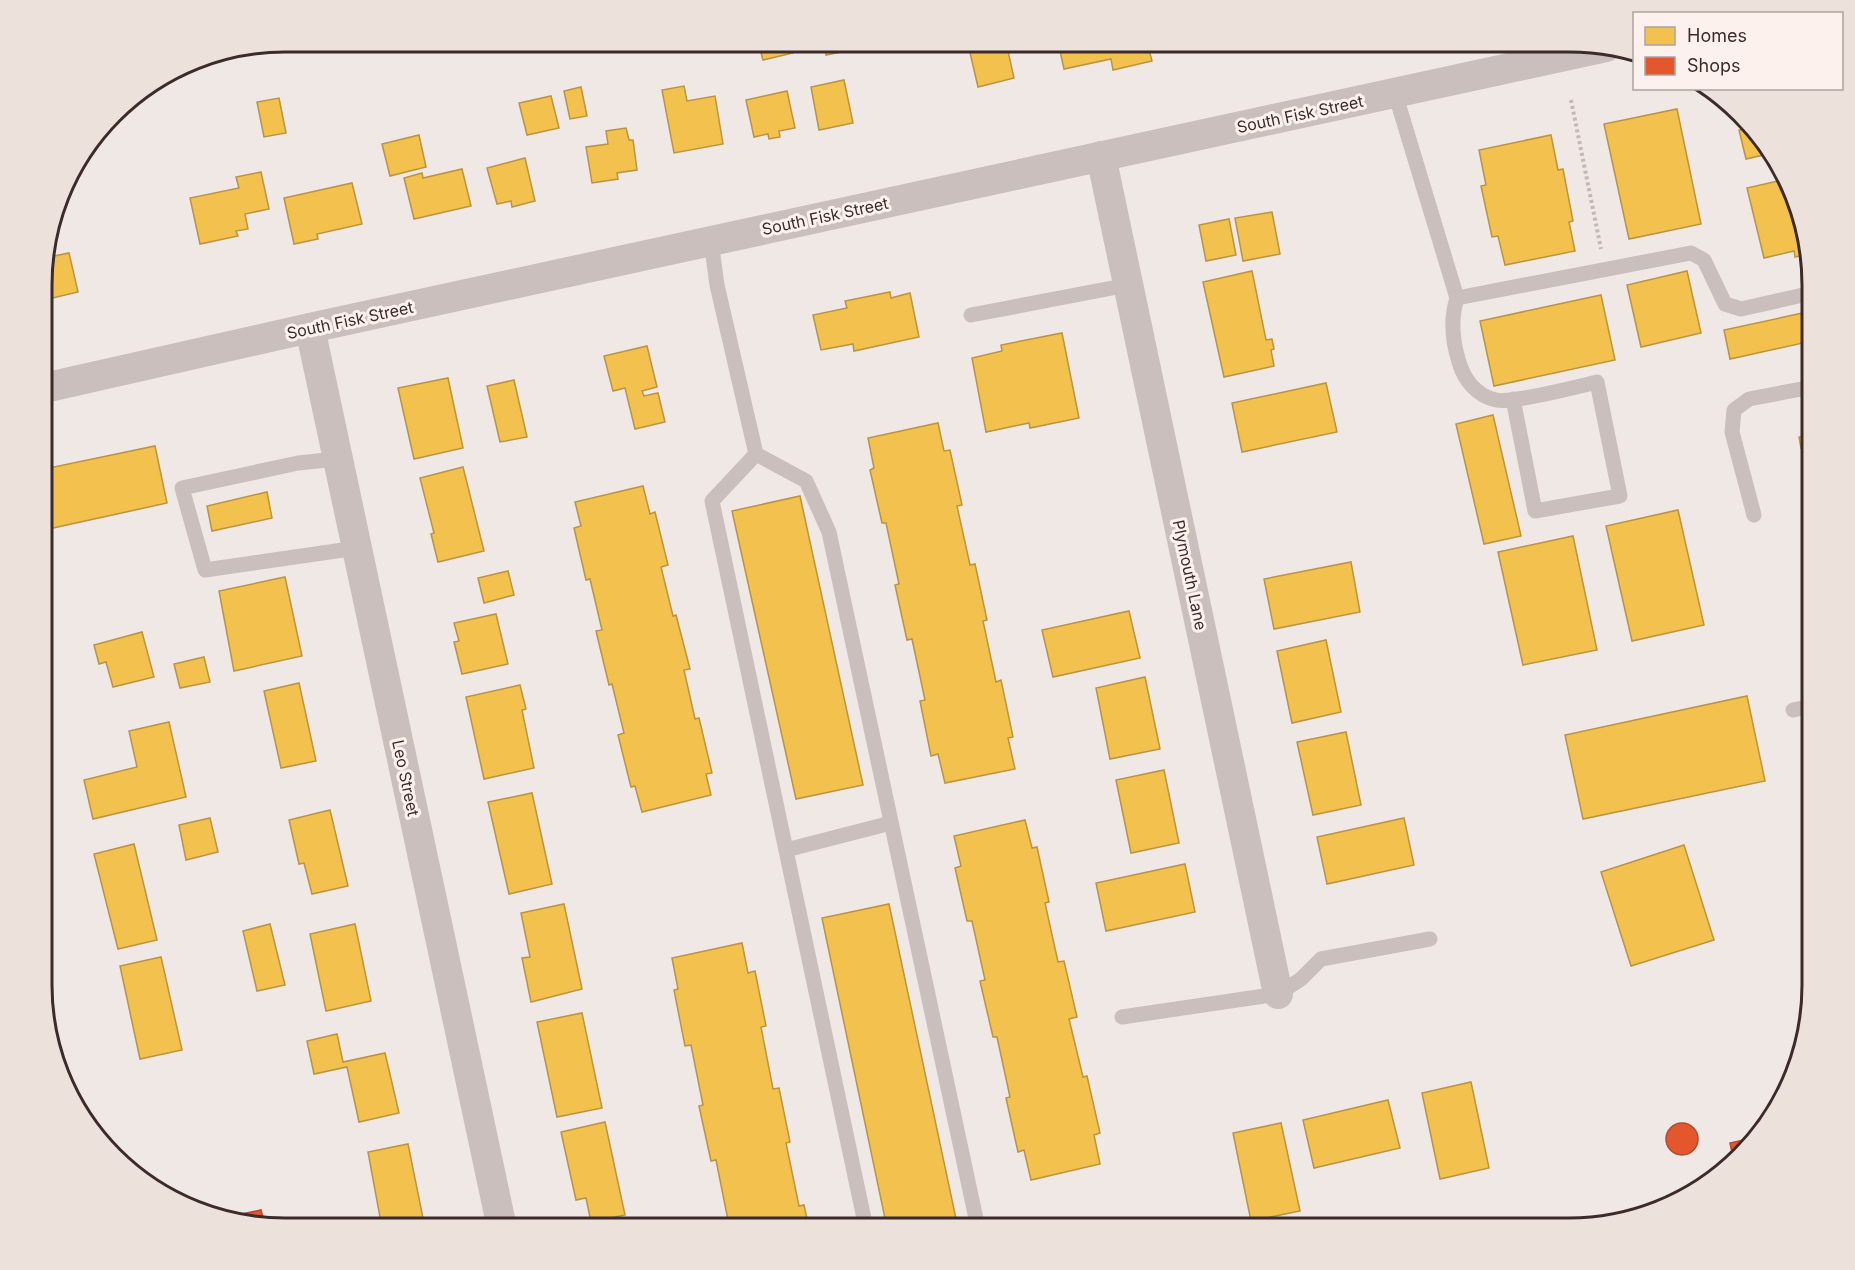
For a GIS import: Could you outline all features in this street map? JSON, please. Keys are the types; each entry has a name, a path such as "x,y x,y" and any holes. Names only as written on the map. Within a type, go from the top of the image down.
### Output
{"street":[{"name":"South Fisk Street","path":"52,386 310,328 1580,53"},
{"name":"Plymouth Lane","path":"1101,156 1278,994"},
{"name":"Leo Street","path":"310,328 500,1218"}],"lane":[{"path":"1395,93 1457,298 1452,315 1453,345 1461,371 1482,395 1497,400 1549,394 1597,382 1620,496 1535,511 1513,399"},
{"path":"711,241 717,285 756,454 806,481 829,532 976,1218"},
{"path":"1457,298 1690,254 1704,260 1725,304 1741,309 1802,295"},
{"path":"971,315 1128,285"},
{"path":"1754,515 1732,432 1734,410 1749,399 1802,389"},
{"path":"756,454 712,501 864,1218"},
{"path":"338,459 298,463 182,488 205,570 357,548"},
{"path":"1793,710 1802,708"},
{"path":"786,850 891,823"},
{"path":"1122,1017 1278,994 1302,979 1321,959 1430,939"}],"path":[{"path":"1571,100 1605,270"}],"building: Homes":[{"path":"761,52 793,53 763,60"},
{"path":"826,52 841,52 826,55"},
{"path":"970,52 1008,52 1014,78 978,87"},
{"path":"1060,52 1150,52 1152,61 1113,70 1111,59 1064,69"},
{"path":"844,80 853,123 819,130 811,87"},
{"path":"684,86 687,101 715,96 723,144 674,153 662,90"},
{"path":"581,87 587,116 570,119 564,91"},
{"path":"787,91 795,128 779,131 780,137 769,139 768,134 754,137 746,100"},
{"path":"551,96 559,128 527,135 519,103"},
{"path":"279,98 286,133 264,137 257,102"},
{"path":"1677,109 1701,224 1629,239 1604,124"},
{"path":"626,128 629,140 633,140 637,170 617,173 618,179 592,183 586,147 608,144 606,131"},
{"path":"1739,130 1745,132 1762,155 1746,159"},
{"path":"419,135 426,167 390,176 382,144"},
{"path":"1551,135 1558,170 1563,169 1573,221 1569,222 1575,251 1505,265 1498,236 1492,237 1481,186 1486,185 1479,150"},
{"path":"525,158 535,201 512,207 511,201 497,204 487,168"},
{"path":"462,169 471,206 414,219 404,178 422,173 423,178"},
{"path":"261,172 269,209 245,214 248,229 236,231 238,236 200,244 190,198 239,188 236,177"},
{"path":"1778,181 1795,225 1801,256 1795,257 1794,251 1764,258 1747,188"},
{"path":"352,183 362,224 317,234 318,239 294,244 284,198"},
{"path":"1272,212 1280,254 1243,261 1235,218"},
{"path":"1229,219 1236,255 1206,261 1199,225"},
{"path":"69,253 78,292 52,298 54,256"},
{"path":"1252,271 1266,340 1272,339 1274,349 1271,350 1274,366 1224,377 1203,282"},
{"path":"1687,271 1701,333 1641,347 1627,285"},
{"path":"890,292 891,298 910,293 919,337 854,351 853,344 821,350 813,315 847,308 845,301"},
{"path":"1601,295 1615,360 1494,386 1480,321"},
{"path":"1802,313 1802,343 1730,359 1724,330"},
{"path":"1062,333 1079,418 1030,428 1029,423 986,432 972,358 1002,351 1001,345"},
{"path":"647,346 657,387 642,391 644,396 658,393 665,422 635,429 625,388 613,391 604,356"},
{"path":"448,378 463,448 414,459 398,388"},
{"path":"514,380 527,437 500,442 487,386"},
{"path":"1326,383 1337,432 1242,452 1232,403"},
{"path":"1493,415 1521,536 1484,544 1456,424"},
{"path":"938,423 944,451 950,450 962,505 957,506 970,565 975,564 987,620 983,621 996,682 1001,680 1013,737 1008,738 1015,769 945,783 938,754 931,756 920,701 925,700 912,639 907,640 895,585 899,584 886,523 882,523 870,470 874,468 868,438"},
{"path":"1799,437 1802,437 1801,448"},
{"path":"155,446 167,503 52,528 52,467"},
{"path":"463,467 484,551 438,562 431,534 434,533 420,478"},
{"path":"643,486 650,514 655,512 668,565 661,567 673,616 676,615 690,669 684,670 695,719 699,718 712,773 706,774 711,795 642,812 635,786 631,787 618,735 624,733 596,631 602,630 590,579 586,580 574,528 581,526 575,502"},
{"path":"267,492 272,518 212,531 207,506"},
{"path":"800,496 863,785 796,799 732,511"},
{"path":"1678,510 1704,625 1632,641 1606,526"},
{"path":"1573,536 1597,650 1523,665 1498,552"},
{"path":"1351,562 1360,612 1274,629 1264,579"},
{"path":"508,571 514,595 484,603 478,578"},
{"path":"285,577 302,656 234,671 219,591"},
{"path":"1129,611 1140,658 1053,677 1042,630"},
{"path":"496,614 508,664 462,674 454,642 459,641 454,623"},
{"path":"142,632 154,677 113,687 106,662 99,664 94,645"},
{"path":"1326,640 1341,712 1292,723 1277,651"},
{"path":"204,657 210,682 180,688 174,664"},
{"path":"1145,677 1160,749 1110,759 1096,688"},
{"path":"299,683 316,761 281,768 264,691"},
{"path":"520,685 526,709 522,710 534,768 484,779 466,697"},
{"path":"1747,696 1765,781 1583,819 1565,735"},
{"path":"169,722 186,797 93,819 84,780 137,767 129,731"},
{"path":"1346,732 1361,805 1313,815 1297,742"},
{"path":"1164,770 1179,843 1131,853 1116,780"},
{"path":"532,793 552,884 509,894 488,802"},
{"path":"330,810 348,886 312,894 304,863 299,864 289,820"},
{"path":"210,818 218,852 186,860 179,825"},
{"path":"1404,818 1414,865 1327,884 1317,837"},
{"path":"1025,820 1032,848 1037,847 1049,902 1045,903 1058,962 1064,961 1077,1017 1069,1019 1083,1077 1087,1076 1100,1133 1094,1135 1100,1164 1031,1180 1024,1150 1018,1152 1006,1098 1010,1097 997,1037 993,1037 980,981 985,980 972,921 967,921 955,868 961,866 954,836"},
{"path":"134,844 157,940 118,949 94,854"},
{"path":"1684,845 1714,940 1631,966 1601,872"},
{"path":"1185,864 1195,912 1106,931 1096,883"},
{"path":"564,904 582,989 531,1002 522,958 530,957 521,913"},
{"path":"889,904 956,1218 885,1218 822,918"},
{"path":"270,924 285,985 257,991 243,931"},
{"path":"355,924 371,1001 326,1011 310,934"},
{"path":"742,943 748,973 755,971 766,1026 761,1027 773,1089 779,1088 790,1142 786,1143 799,1206 804,1205 807,1218 728,1218 716,1160 711,1161 699,1106 703,1105 691,1045 685,1046 674,990 678,989 672,958"},
{"path":"161,957 182,1050 140,1059 120,966"},
{"path":"582,1013 602,1108 557,1117 537,1022"},
{"path":"337,1034 343,1062 385,1053 399,1113 359,1122 347,1067 314,1074 307,1041"},
{"path":"1471,1082 1489,1168 1440,1179 1422,1093"},
{"path":"1388,1100 1400,1148 1314,1168 1303,1120"},
{"path":"605,1122 625,1215 590,1218 586,1198 576,1200 561,1132"},
{"path":"1281,1123 1300,1211 1266,1218 1250,1218 1233,1133"},
{"path":"408,1144 423,1218 380,1218 368,1152"}],"building: Shops":[{"path":"1682,1123 1693,1128 1698,1139 1693,1150 1682,1155 1671,1150 1666,1139 1671,1128"},
{"path":"1743,1140 1732,1151 1730,1143"},
{"path":"261,1210 263,1217 255,1216 243,1214"}]}
